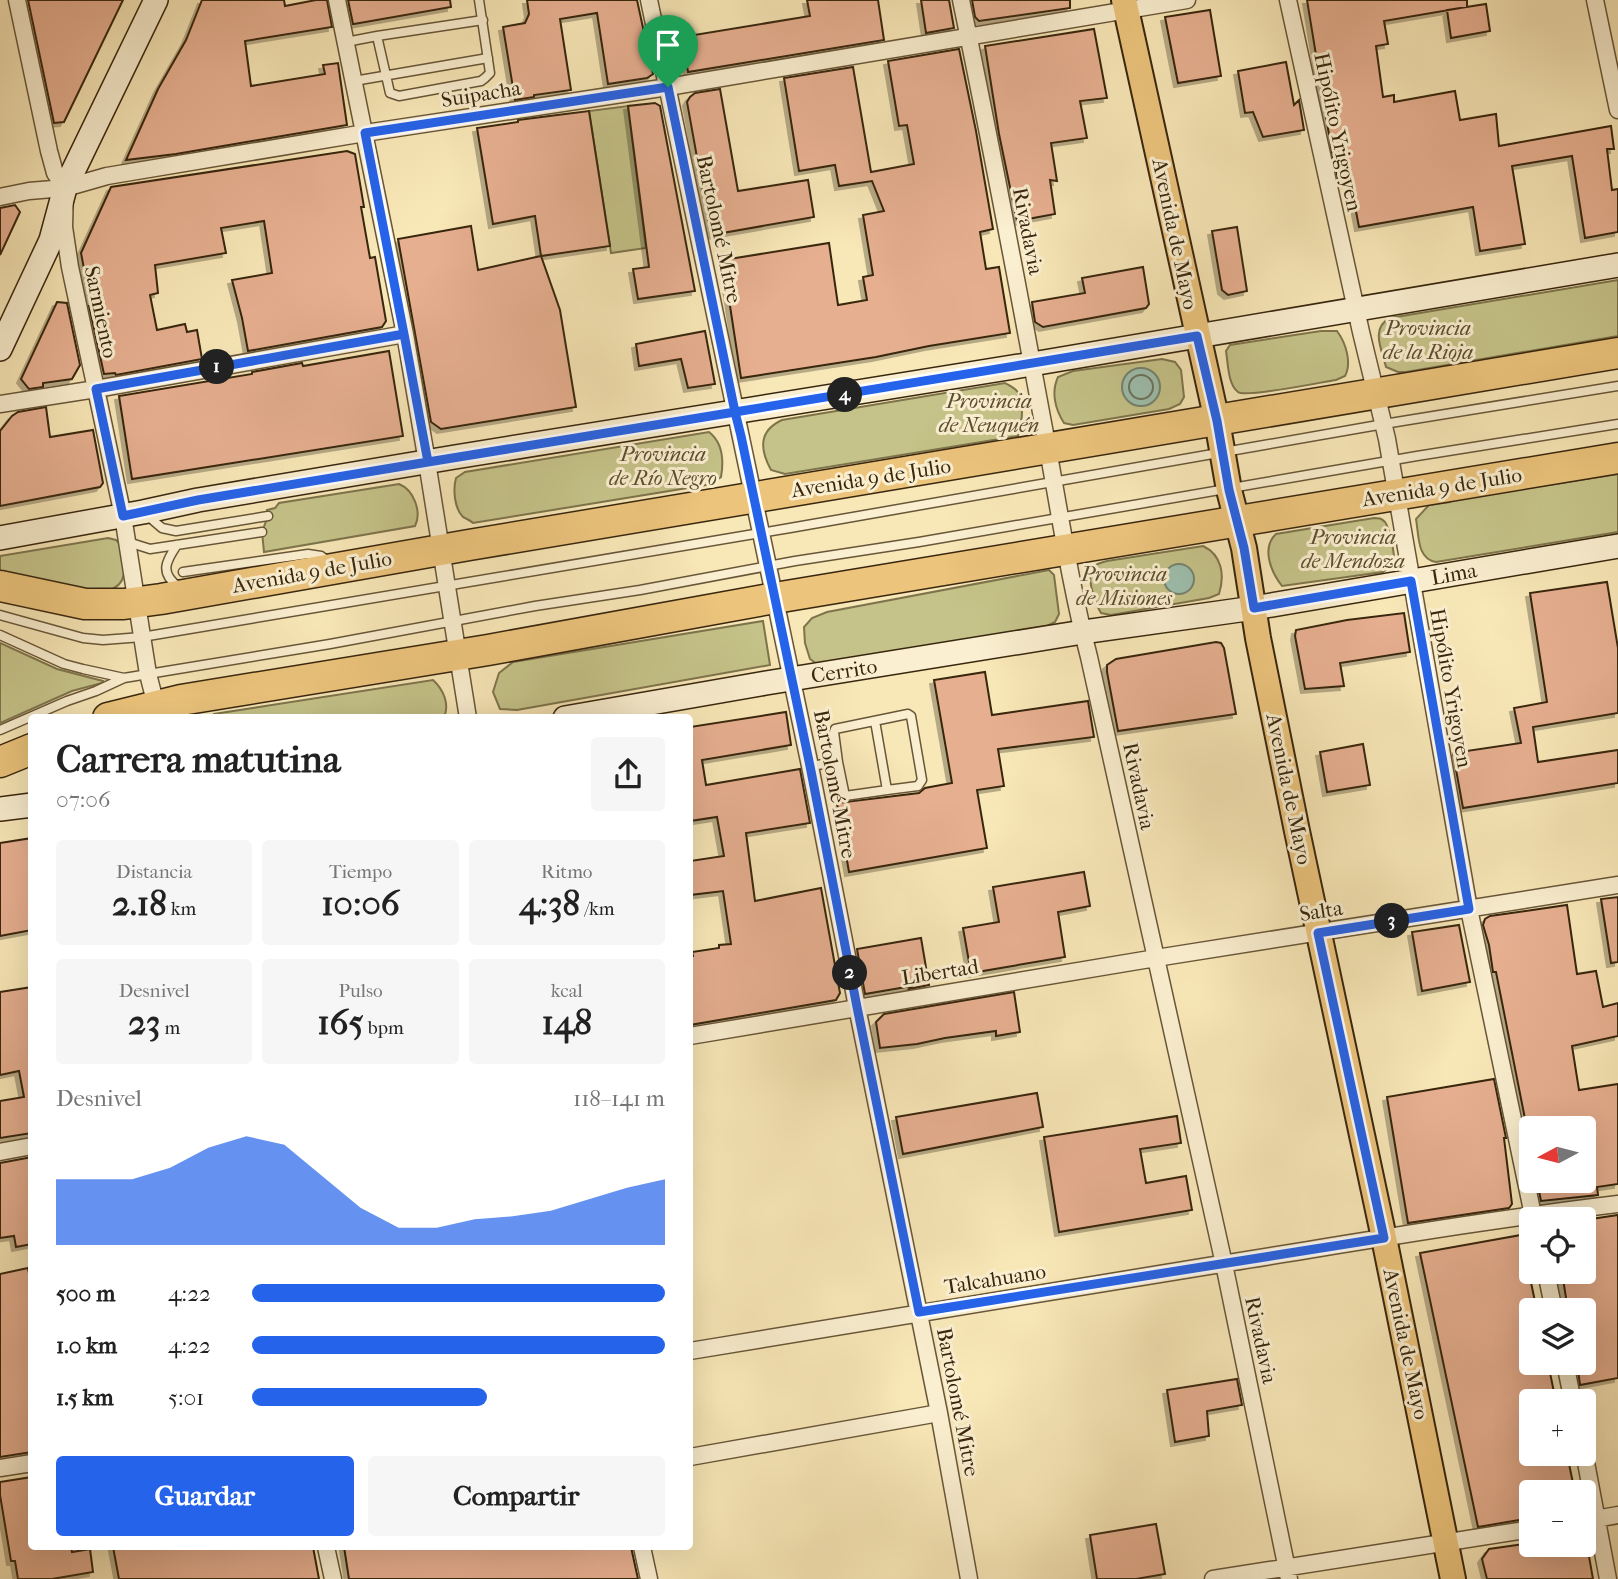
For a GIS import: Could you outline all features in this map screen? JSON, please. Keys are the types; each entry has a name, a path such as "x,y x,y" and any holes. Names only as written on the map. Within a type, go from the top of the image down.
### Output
{"highway":[{"name":"Avenida 9 de Julio","path":"0,586 85,604 138,602 187,583 338,568 1618,354"},
{"name":"Avenida 9 de Julio","path":"137,714 775,598 1618,458"},
{"path":"0,762 28,751"}],"main road":[{"name":"Avenida de Mayo","path":"1125,5 1217,421 1229,490 1244,548 1258,638 1453,1579"}],"street":[{"name":"Sarmiento","path":"17,0 49,151 55,173 65,188 64,227 70,267 96,389 133,514 128,542 148,674 158,711"},
{"path":"0,349 51,240 65,188 156,0"},
{"path":"337,0 428,462 467,714"},
{"name":"Bartolomé Mitre","path":"649,0 810,766 939,1413 969,1579"},
{"name":"Rivadavia","path":"961,0 1059,517 1224,1264 1288,1573"},
{"name":"Suipacha","path":"0,197 65,188 107,176 365,133 668,87 969,36 1125,5 1188,0"},
{"name":"Hipólito Yrigoyen","path":"1288,0 1356,310 1384,424 1469,909 1532,1207"},
{"path":"1595,0 1618,110"},
{"path":"0,538 198,500 1618,265"},
{"path":"0,404 404,334"},
{"name":"Lima","path":"1083,632 1254,608 1618,546"},
{"name":"Cerrito","path":"588,714 1083,632"},
{"path":"0,809 28,806"},
{"name":"Salta","path":"1156,958 1618,885"},
{"name":"Libertad","path":"693,1035 1156,958"},
{"path":"0,1152 28,1147"},
{"name":"Talcahuano","path":"1596,1207 1618,1204"},
{"name":"Talcahuano","path":"693,1350 1384,1238 1519,1219"},
{"path":"693,1456 939,1413"},
{"path":"0,1468 28,1464"},
{"path":"1596,1519 1618,1515"},
{"path":"1213,1579 1288,1573 1519,1532"},
{"path":"1596,1537 1608,1579"},
{"path":"327,1550 333,1579"},
{"path":"643,1550 649,1579"}],"lane":[{"path":"377,36 390,93 399,96 481,81 490,73 480,0"},
{"path":"345,42 483,20"},
{"path":"354,81 488,58"},
{"path":"0,615 83,638 103,640 142,637 1618,386"},
{"path":"37,714 124,678 1618,424"},
{"path":"133,514 162,528 176,531 268,516"},
{"path":"128,542 150,549 262,532"},
{"path":"177,545 166,564 167,575 175,584 187,583"},
{"path":"0,635 64,664 124,678"},
{"path":"908,714 911,716 921,784 845,796 835,729 875,721 908,714"},
{"path":"0,730 28,718"},
{"path":"875,721 887,790"},
{"path":"810,766 838,762"}],"green space":[{"path":"628,106 646,248 611,253 589,111"},
{"name":"Provincia de la Rioja","path":"1618,280 1618,336 1406,372 1386,367 1379,333 1380,327 1390,318"},
{"path":"1337,331 1340,336 1348,359 1345,376 1336,380 1268,391 1244,393 1235,389 1229,373 1226,351 1230,345"},
{"path":"1162,359 1175,362 1181,370 1184,397 1180,404 1169,409 1073,425 1064,423 1055,400 1058,377 1073,371"},
{"name":"Provincia de Neuquén","path":"1005,383 1017,391 1021,399 1022,415 1018,436 785,474 771,470 763,448 765,435 774,424 782,420"},
{"name":"Provincia de Río Negro","path":"709,432 720,447 722,458 721,477 712,484 473,523 463,517 456,504 456,478 465,472"},
{"path":"1618,474 1618,532 1436,562 1422,552 1416,519 1429,505"},
{"path":"399,484 409,491 415,502 418,514 415,526 264,552 262,532 268,516 267,510 275,508 279,503"},
{"name":"Provincia de Mendoza","path":"1374,518 1385,522 1393,550 1393,562 1383,572 1282,586 1271,567 1268,553 1276,534"},
{"path":"108,538 119,543 124,561 124,574 114,588 76,589 0,571 0,556"},
{"name":"Provincia de Misiones","path":"1203,546 1214,555 1220,566 1222,580 1219,594 1111,615 1101,613 1091,585 1090,573 1095,566 1107,561"},
{"path":"1049,570 1054,575 1059,614 1055,622 1047,626 817,664 810,659 804,627 812,618 827,612"},
{"path":"763,621 770,665 517,710 500,709 493,692 499,673 513,662"},
{"path":"0,643 57,669 103,681 72,691 0,723"},
{"path":"433,680 445,697 446,707 445,714 214,714"}],"water":[{"path":"1141,368 1155,373 1160,387 1155,401 1141,406 1127,401 1122,387 1127,373"},
{"path":"1179,564 1190,568 1194,579 1190,590 1179,594 1168,590 1164,579 1168,568"}],"building":[{"path":"28,0 123,0 64,122 54,123"},
{"path":"202,0 284,0 285,6 327,0 332,27 245,41 251,86 325,74 323,65 338,63 347,125 126,160 158,89 186,40"},
{"path":"348,0 450,0 451,7 353,24"},
{"path":"527,0 637,0 653,74 647,78 608,84 597,13 560,19 571,90 515,100 503,27 525,23 529,14"},
{"path":"807,0 878,0 884,40 688,72 682,37 810,16"},
{"path":"921,0 949,0 954,28 926,33"},
{"path":"972,0 1070,0 1070,8 979,21 975,17"},
{"path":"1307,0 1467,0 1467,7 1384,21 1388,44 1376,46 1383,97 1394,95 1394,102 1455,91 1460,120 1496,114 1499,146 1611,126 1614,149 1607,149 1612,190 1618,189 1618,232 1585,238 1572,156 1512,166 1525,244 1480,251 1473,207 1359,227 1350,180 1339,183 1332,153"},
{"path":"1486,4 1490,31 1451,38 1447,10"},
{"path":"1210,10 1221,76 1178,83 1165,17"},
{"path":"1094,29 1107,98 1080,101 1087,138 1051,143 1057,181 1050,180 1055,214 1017,221 985,46"},
{"path":"959,49 993,229 980,232 986,269 999,267 1010,333 741,378 723,260 829,243 838,305 867,300 863,277 873,275 863,215 884,211 872,181 839,186 835,165 799,171 784,78 853,67 871,172 914,164 907,125 899,126 888,61"},
{"path":"1286,62 1294,105 1299,100 1304,130 1263,137 1253,112 1245,113 1238,71"},
{"path":"720,89 738,191 808,180 814,217 711,235 687,102 695,93"},
{"path":"655,103 660,106 695,291 638,299 633,269 649,267 628,106"},
{"path":"589,111 610,246 541,256 535,216 493,224 477,128"},
{"path":"347,151 355,154 370,258 375,257 386,321 382,327 248,351 232,280 272,273 264,221 221,228 226,253 155,265 158,293 150,295 157,330 185,324 187,332 197,330 202,359 116,375 104,374 81,253 111,187"},
{"path":"15,205 20,212 0,255 0,208"},
{"path":"471,226 478,270 541,256 560,310 576,407 441,429 431,422 398,239"},
{"path":"1237,227 1247,291 1228,295 1222,290 1212,231"},
{"path":"1143,267 1149,304 1146,308 1043,327 1035,322 1032,302 1085,293 1082,278"},
{"path":"57,302 67,303 80,365 72,379 43,383 43,387 29,389 21,379"},
{"path":"705,331 715,384 688,388 681,359 639,366 636,344"},
{"path":"389,351 403,436 132,479 119,396 302,363 303,366"},
{"path":"46,407 50,437 93,430 103,483 100,487 0,506 0,431 18,412"},
{"path":"1607,582 1618,648 1618,713 1533,727 1538,762 1618,750 1618,783 1463,808 1453,753 1521,743 1514,708 1547,702 1530,593"},
{"path":"1404,613 1410,652 1340,663 1344,686 1305,689 1296,630"},
{"path":"1221,643 1224,648 1236,714 1118,731 1107,665 1116,659"},
{"path":"985,672 992,715 1088,701 1094,737 998,749 1004,786 977,790 987,848 849,872 837,803 919,793 925,788 952,783 934,680"},
{"path":"786,712 791,745 702,760 706,785 800,769 810,823 746,833 755,901 821,888 840,993 836,1000 693,1024 693,952 731,944 723,891 693,895 693,861 724,856 717,817 693,821 693,727"},
{"path":"1363,744 1370,785 1327,792 1320,752"},
{"path":"28,839 28,931 0,936 0,843"},
{"path":"1084,872 1090,906 1058,912 1065,957 971,973 963,928 999,922 993,887"},
{"path":"1618,897 1618,962 1611,963 1601,899"},
{"path":"1567,905 1577,974 1596,971 1603,1007 1618,1003 1618,1036 1572,1046 1579,1090 1618,1084 1618,1184 1597,1187 1598,1195 1541,1201 1540,1194 1596,1194 1596,1116 1524,1116 1496,972 1493,972 1483,925 1485,919 1490,916"},
{"path":"1459,925 1470,982 1422,991 1412,932"},
{"path":"921,938 929,985 865,994 857,949"},
{"path":"28,988 28,1134 0,1138 0,1101 24,1097 19,1071 0,1075 0,992"},
{"path":"1014,992 1020,1032 996,1036 996,1031 880,1048 876,1022 884,1014"},
{"path":"1494,1079 1506,1138 1512,1204 1509,1208 1408,1223 1387,1097"},
{"path":"1037,1093 1043,1127 903,1154 896,1117"},
{"path":"1177,1116 1181,1143 1140,1149 1146,1183 1186,1176 1192,1210 1059,1232 1044,1137"},
{"path":"28,1158 28,1245 16,1247 14,1236 0,1238 0,1163"},
{"path":"1618,1215 1618,1378 1580,1385 1579,1375 1596,1375 1596,1298 1566,1298 1564,1284 1596,1284 1596,1218"},
{"path":"1519,1235 1519,1284 1531,1284 1534,1298 1519,1298 1519,1375 1550,1375 1553,1389 1519,1389 1519,1466 1569,1466 1572,1480 1519,1480 1519,1520 1478,1527 1420,1253"},
{"path":"28,1268 28,1453 0,1457 0,1274"},
{"path":"1237,1379 1242,1405 1207,1411 1209,1436 1175,1442 1167,1390"},
{"path":"28,1478 28,1550 90,1550 93,1572 52,1579 18,1579 15,1561 11,1561 0,1482"},
{"path":"1156,1524 1165,1574 1136,1579 1097,1579 1090,1535"},
{"path":"1519,1545 1519,1557 1589,1557 1593,1579 1487,1579 1482,1559 1489,1549"},
{"path":"114,1550 314,1550 319,1579 119,1579"},
{"path":"344,1550 632,1550 638,1579 349,1579"}],"route":[{"path":"668,87 365,133 404,334 428,462 198,500 123,516 96,389 404,334 416,398 428,462 735,412 807,751 919,1312 1384,1238 1318,933 1469,909 1411,581 1254,608 1244,548 1197,336 735,412 668,87"}]}
